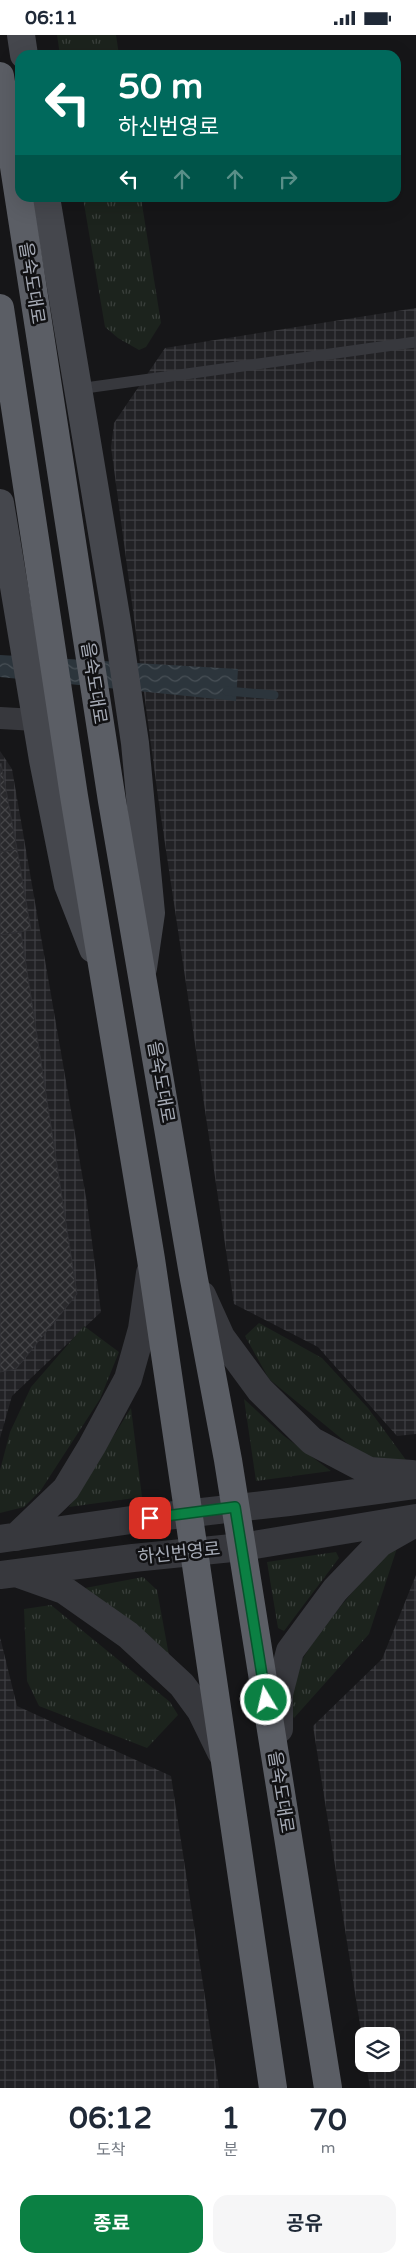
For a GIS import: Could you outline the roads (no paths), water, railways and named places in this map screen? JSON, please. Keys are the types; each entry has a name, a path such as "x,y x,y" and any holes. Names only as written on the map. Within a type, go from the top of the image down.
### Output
{"highway":[{"name":"을숙도대로","path":"0,75 15,172"},
{"name":"을숙도대로","path":"20,202 112,801 242,1547 328,2088"},
{"name":"을숙도대로","path":"0,308 74,796 151,1259 183,1469 187,1514 273,2088"}],"main road":[{"path":"21,35 23,50"},
{"path":"47,202 118,628 135,743 151,913 142,975"},
{"path":"0,503 36,720 68,885 104,975"}],"street":[{"path":"0,718 36,720"},
{"path":"8,1538 66,1489 92,1446 128,1379 142,1329 151,1259"},
{"path":"193,1274 221,1337 260,1390 312,1441 369,1471 416,1474"},
{"path":"8,1538 416,1485"},
{"name":"하신번영로","path":"8,1574 242,1547 416,1518"},
{"path":"279,1775 279,1693 290,1651 335,1590 380,1543 416,1523"},
{"path":"8,1574 64,1590 128,1635 182,1685 201,1711 223,1755"}],"lane":[{"path":"78,389 416,342"}],"water":[{"path":"0,655 238,669 236,701 0,677"}],"waterway":[{"path":"227,691 274,695"}]}
